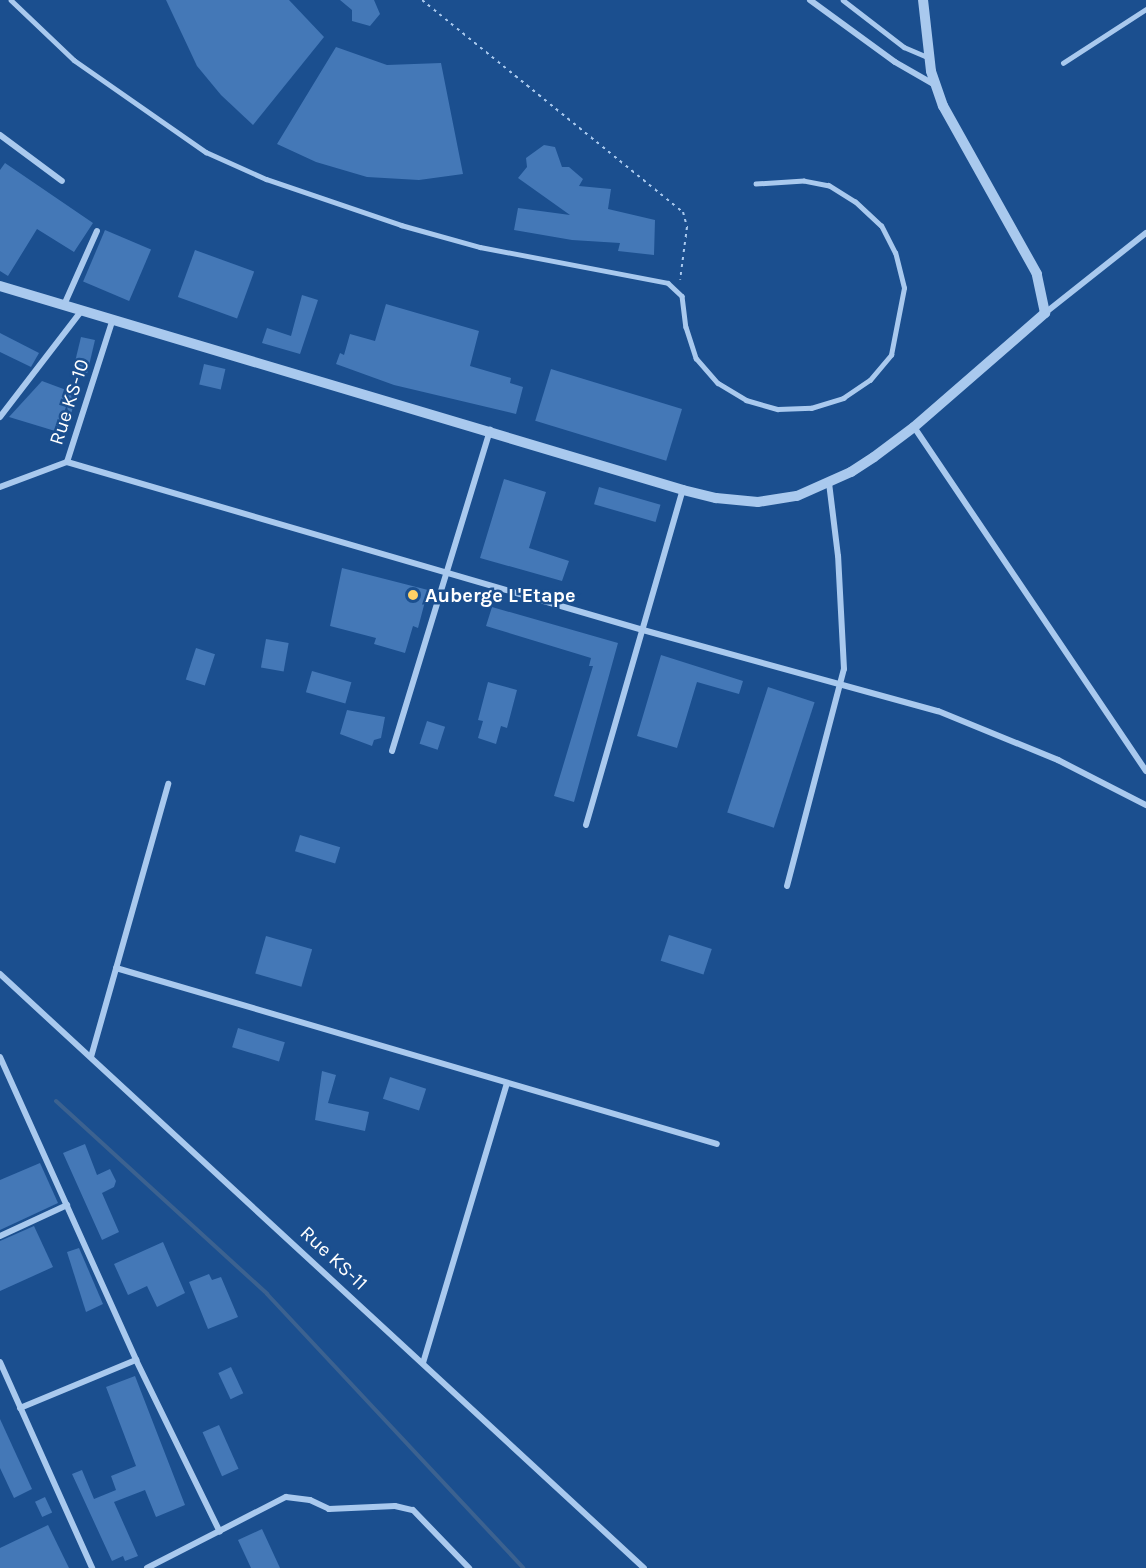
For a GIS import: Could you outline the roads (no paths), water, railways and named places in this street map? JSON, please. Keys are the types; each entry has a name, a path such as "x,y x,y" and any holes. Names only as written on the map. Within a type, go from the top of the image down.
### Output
{"street":[{"path":"810,0 895,62 935,85"},
{"path":"923,0 929,58 943,106 1037,274 1045,313"},
{"path":"0,135 62,181"},
{"path":"64,305 97,231"},
{"path":"0,286 490,430 683,490 716,498 758,502 785,499 830,483 851,472 914,427 1045,313 1146,233"},
{"path":"0,417 82,310"},
{"name":"Rue KS-10","path":"0,487 67,462 113,319"},
{"path":"914,427 1146,771"},
{"path":"392,751 490,430"},
{"path":"67,462 643,630 938,711 999,734 1146,805"},
{"path":"787,886 841,683 841,600 830,483"},
{"path":"586,825 683,490"},
{"path":"91,1057 168,784"},
{"path":"116,968 717,1144"},
{"name":"Rue KS-11","path":"0,974 644,1568"},
{"path":"0,1057 136,1360 220,1532"},
{"path":"423,1364 507,1083"},
{"path":"0,1236 67,1205"},
{"path":"20,1408 136,1360"},
{"path":"0,1362 92,1568"},
{"path":"147,1568 286,1497 310,1500 328,1509 405,1507 420,1515 469,1568"}],"lane":[{"path":"11,0 48,40 140,109 206,152 266,178 342,206 468,244 668,283 678,289 696,358 718,383 746,400 778,409 811,408 843,398 870,380 891,355 904,288 895,253 881,226 855,202 829,186 804,181 756,184"},
{"path":"843,0 904,47 929,58"},
{"path":"1063,63 1146,9"}],"waterway":[{"path":"56,1101 267,1294 523,1568"}],"place":[{"name":"Auberge L'Etape","path":"413,595"}]}
